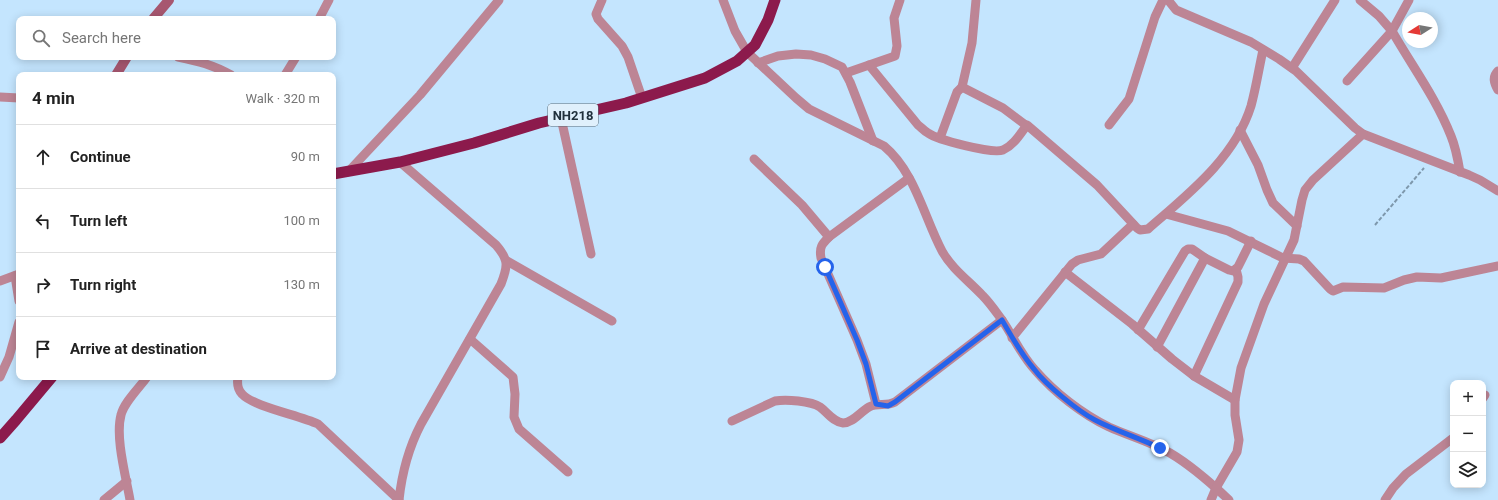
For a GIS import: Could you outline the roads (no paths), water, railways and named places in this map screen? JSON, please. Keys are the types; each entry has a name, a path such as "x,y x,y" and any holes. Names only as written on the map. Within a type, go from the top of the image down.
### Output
{"highway":[{"name":"NH218","path":"336,174 400,162 561,118 642,98 705,78 737,61 755,45 768,20 775,0"},
{"path":"0,438 49,380"}],"main road":[{"path":"156,16 169,0"},
{"path":"118,72 126,60"}],"street":[{"path":"321,16 329,0"},
{"path":"348,172 420,95 499,0"},
{"path":"602,0 596,14 598,20 622,46 628,57 642,98"},
{"path":"723,0 735,31 747,52 796,98 810,108 884,146 890,152 909,178 943,252 956,270 984,297 1002,320 1012,338 1034,370 1080,410 1111,428 1140,438 1170,454 1208,480 1229,500"},
{"path":"846,73 895,56 897,46 894,18 900,0"},
{"path":"940,138 957,92 962,88 972,43 976,0"},
{"path":"1110,125 1129,99 1155,17 1163,0"},
{"path":"1168,0 1176,10 1185,15 1251,42 1292,68 1318,90 1354,128 1363,134 1480,180 1498,191"},
{"path":"1292,68 1335,0"},
{"path":"1360,0 1379,16 1392,31 1427,88 1452,137 1460,172"},
{"path":"1347,81 1392,31 1409,0"},
{"path":"962,88 1003,108 1027,126 1097,185 1133,224 1140,230 1145,230 1166,214 1208,174 1232,146 1251,107 1263,50"},
{"path":"758,63 778,56 796,54 812,55 835,62 842,67 846,73 873,141"},
{"path":"192,60 214,66 225,72"},
{"path":"287,72 294,60"},
{"path":"870,64 918,124 928,133 940,138 984,150 1002,151 1009,147 1027,126"},
{"path":"1498,71 1494,79 1498,90"},
{"path":"0,97 16,98"},
{"path":"561,118 591,254"},
{"path":"1240,130 1258,164 1267,190 1274,203 1297,226"},
{"path":"1212,500 1216,488 1238,452 1239,446 1235,415 1235,400 1241,368 1264,304 1294,240 1302,200 1306,190 1313,180 1363,134"},
{"path":"754,158 802,205 829,237"},
{"path":"399,500 401,480 411,444 502,284 507,261 504,254 496,245 400,162"},
{"path":"876,404 866,364 821,258 820,251 821,245 829,237 909,178"},
{"path":"1166,214 1228,231 1286,259 1299,259 1304,261 1330,289 1333,290 1343,287 1384,288 1404,280 1418,277 1441,278 1498,266"},
{"path":"1012,338 1072,264 1078,260 1101,254 1133,224"},
{"path":"1194,376 1238,282 1236,269 1251,241"},
{"path":"1138,330 1185,251 1188,249 1192,249 1205,258 1230,270 1236,269"},
{"path":"1157,347 1205,258"},
{"path":"507,261 612,321"},
{"path":"1065,272 1138,330 1172,360 1194,376 1235,400"},
{"path":"0,281 16,275"},
{"path":"732,421 775,401 782,400 813,403 834,419 842,423 849,422 876,404 888,406 895,402 1002,320"},
{"path":"0,377 9,357 16,332"},
{"path":"470,339 513,377 516,394 514,417 519,429 568,472"},
{"path":"130,500 121,441 121,414 125,406 145,380"},
{"path":"238,380 243,396 256,403 306,418 318,424 399,500"},
{"path":"1385,500 1393,488 1406,474 1450,440"},
{"path":"104,500 127,481"}]}
